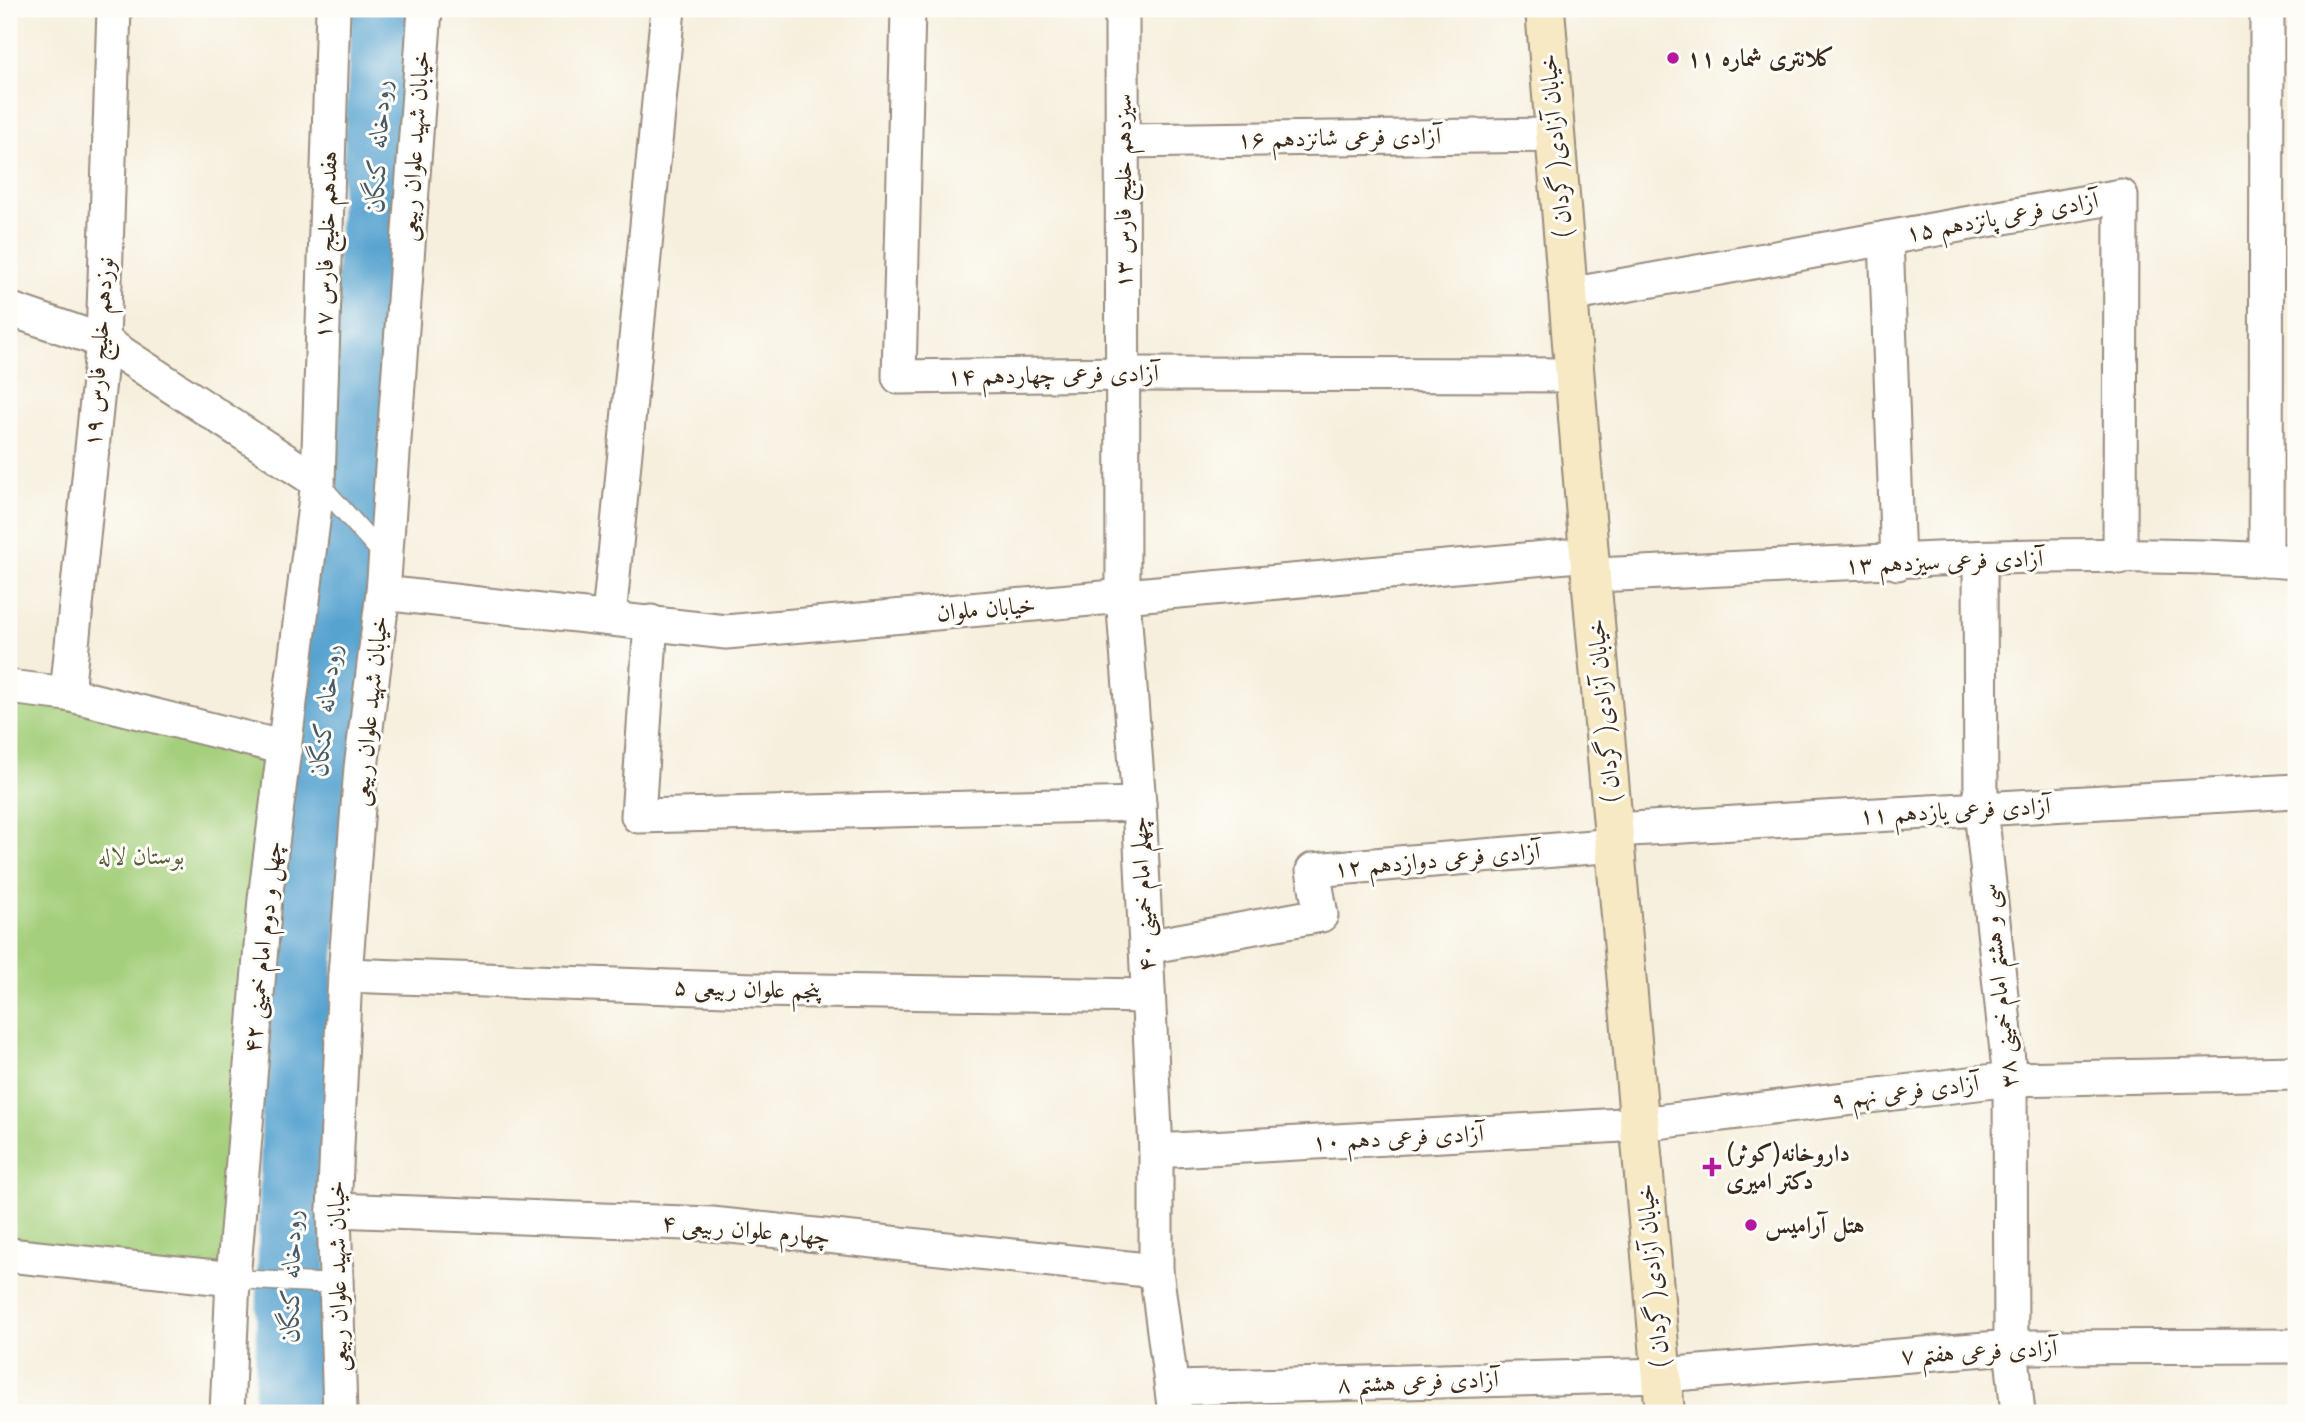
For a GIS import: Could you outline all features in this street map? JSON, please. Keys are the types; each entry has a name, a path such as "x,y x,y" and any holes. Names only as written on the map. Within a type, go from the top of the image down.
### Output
{"main road":[{"name":"خیابان آزادی( گردان )","path":"1545,9 1665,1413"}],"street":[{"name":"نوزدهم خلیج فارس ۱۹","path":"67,694 103,341 114,9"},
{"name":"هفدهم خلیج فارس ۱۷","path":"318,482 333,9"},
{"name":"خیابان شهید علوان ربیعی","path":"340,1413 334,1210 345,975 361,768 383,593 425,9"},
{"path":"609,617 668,9"},
{"name":"آزادی فرعی چهاردهم ۱۴","path":"908,9 899,377 1124,374 1575,375"},
{"name":"سیزدهم خلیج فارس ۱۳","path":"1122,9 1124,374"},
{"path":"2267,9 2281,561"},
{"name":"آزادی فرعی شانزدهم ۱۶","path":"1123,141 1555,135"},
{"name":"آزادی فرعی پانزدهم ۱۵","path":"1569,295 2121,196 2120,557"},
{"path":"1886,238 1898,563"},
{"path":"9,309 103,341 318,482"},
{"name":"چهلم امام خمینی ۴۰","path":"1124,374 1123,597 1139,804 1156,1151 1156,1271 1174,1401"},
{"name":"چهل و دوم امام خمینی ۴۲","path":"227,1413 233,1279 265,898 318,482"},
{"name":"آزادی فرعی سیزدهم ۱۳","path":"1591,564 1898,563 2120,557 2281,561"},
{"name":"سی و هشتم امام خمینی ۳۸","path":"1980,559 1982,810 2010,1079 2011,1347 2018,1413"},
{"name":"خیابان ملوان","path":"383,593 726,632 1123,597 1591,564"},
{"path":"651,622 638,816 1139,804"},
{"path":"9,687 67,694 285,748"},
{"name":"آزادی فرعی یازدهم ۱۱","path":"1615,838 1982,810 2296,791"},
{"name":"آزادی فرعی دوازدهم ۱۲","path":"1146,947 1321,915 1313,870 1615,838"},
{"name":"پنجم علوان ربیعی ۵","path":"345,975 754,990 1148,996"},
{"name":"آزادی فرعی نهم ۹","path":"1640,1124 2010,1079 2296,1073"},
{"name":"آزادی فرعی دهم ۱۰","path":"1156,1151 1640,1124"},
{"name":"چهارم علوان ربیعی ۴","path":"334,1210 712,1224 1156,1271"},
{"path":"9,1255 233,1279"},
{"name":"آزادی فرعی هفتم ۷","path":"1662,1375 2011,1347 2296,1346"},
{"name":"آزادی فرعی هشتم ۸","path":"1174,1401 1662,1375"}],"lane":[{"path":"318,482 385,557"},
{"path":"233,1279 336,1284"}],"green space":[{"name":"بوستان لاله","path":"9,695 285,748 233,1279 9,1254"}],"waterway":[{"name":"رودخانه کنگان","path":"288,1413 299,967 370,284 386,9"}],"place":[{"name":"کلانتری شماره ۱۱","path":"1673,58"},
{"name":"داروخانه(کوثر) دکتر امیری","path":"1712,1167"},
{"name":"هتل آرامیس","path":"1751,1225"}]}
